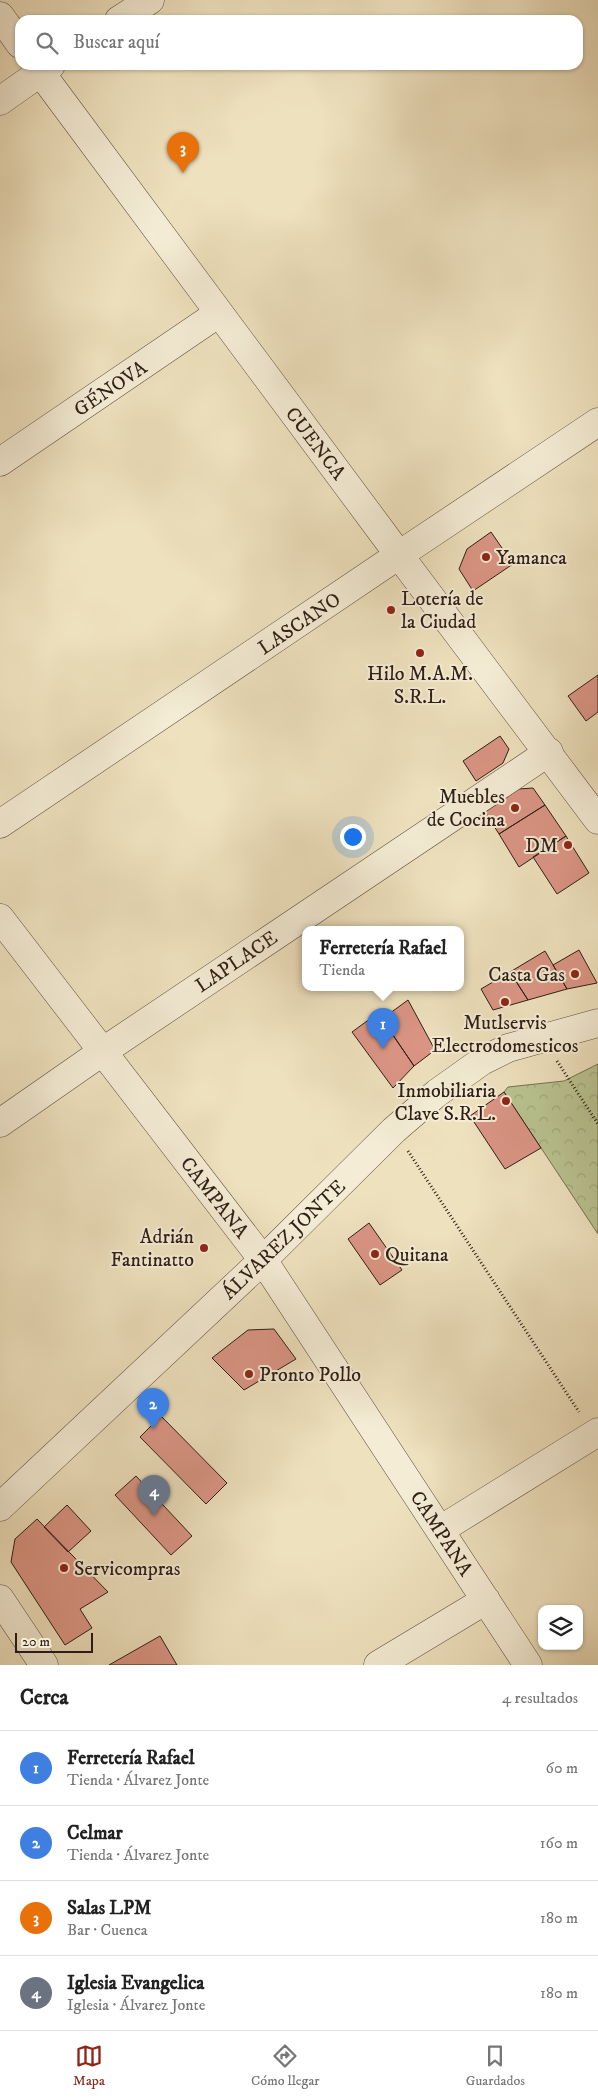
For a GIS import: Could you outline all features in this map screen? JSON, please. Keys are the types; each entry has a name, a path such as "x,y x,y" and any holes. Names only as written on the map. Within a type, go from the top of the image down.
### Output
{"street":[{"path":"127,15 150,0"},
{"path":"0,16 15,37"},
{"path":"0,101 38,70"},
{"name":"CUENCA","path":"44,70 219,313 598,820"},
{"name":"GÉNOVA","path":"0,462 219,313"},
{"name":"LASCANO","path":"0,824 598,422"},
{"name":"LAPLACE","path":"0,1123 102,1052 548,752"},
{"name":"CAMPANA","path":"0,918 263,1260 528,1665"},
{"name":"ÁLVAREZ JONTE","path":"0,1507 263,1260 394,1130 457,1077 482,1061 508,1048 598,1023"},
{"path":"440,1530 596,1434"},
{"path":"0,1599 44,1665"},
{"path":"378,1665 486,1600"}],"path":[{"path":"542,1038 598,1124"},
{"path":"394,1130 596,1434"}],"green space":[{"path":"598,1064 598,1234 504,1092 508,1087 564,1081"}],"building":[{"name":"Yamanca","path":"491,532 513,564 473,591 459,569 467,549"},
{"path":"598,675 598,712 586,721 568,696"},
{"path":"500,736 509,749 503,763 476,781 463,761"},
{"name":"Muebles de Cocina","path":"533,788 545,805 499,834 485,812 519,789"},
{"path":"545,805 566,836 519,867 499,834"},
{"path":"566,836 589,873 557,894 533,857"},
{"name":"Casta Gas","path":"579,950 597,983 567,989 553,965"},
{"path":"545,951 567,989 528,1000 510,972"},
{"path":"510,972 528,1000 493,1010 481,989"},
{"path":"408,1000 435,1050 414,1066 382,1019"},
{"path":"378,1013 414,1066 393,1088 352,1032"},
{"path":"504,1092 541,1148 505,1169 470,1116"},
{"name":"Quitana","path":"369,1223 402,1270 380,1285 348,1239"},
{"name":"Pronto Pollo","path":"274,1329 296,1359 244,1390 212,1358 248,1330"},
{"path":"161,1416 227,1483 206,1504 140,1437"},
{"path":"136,1476 192,1536 171,1555 115,1495"},
{"path":"67,1505 91,1531 68,1552 44,1527"},
{"path":"37,1519 108,1592 80,1609 92,1628 65,1645 11,1562 15,1539"},
{"path":"160,1636 177,1665 109,1665"}],"place":[{"name":"Salas LPM","path":"183,173"},
{"name":"Yamanca","path":"486,557"},
{"name":"Lotería de la Ciudad","path":"391,610"},
{"name":"Hilo M.A.M. S.R.L.","path":"420,653"},
{"name":"Muebles de Cocina","path":"515,808"},
{"name":"DM","path":"568,845"},
{"name":"Casta Gas","path":"575,974"},
{"name":"Mutlservis Electrodomesticos","path":"505,1002"},
{"name":"Ferretería Rafael","path":"383,1049"},
{"name":"Inmobiliaria Clave S.R.L.","path":"506,1101"},
{"name":"Adrián Fantinatto","path":"204,1248"},
{"name":"Quitana","path":"375,1254"},
{"name":"Pronto Pollo","path":"249,1374"},
{"name":"Celmar","path":"153,1429"},
{"name":"Iglesia Evangelica","path":"154,1516"},
{"name":"Servicompras","path":"64,1568"}]}
